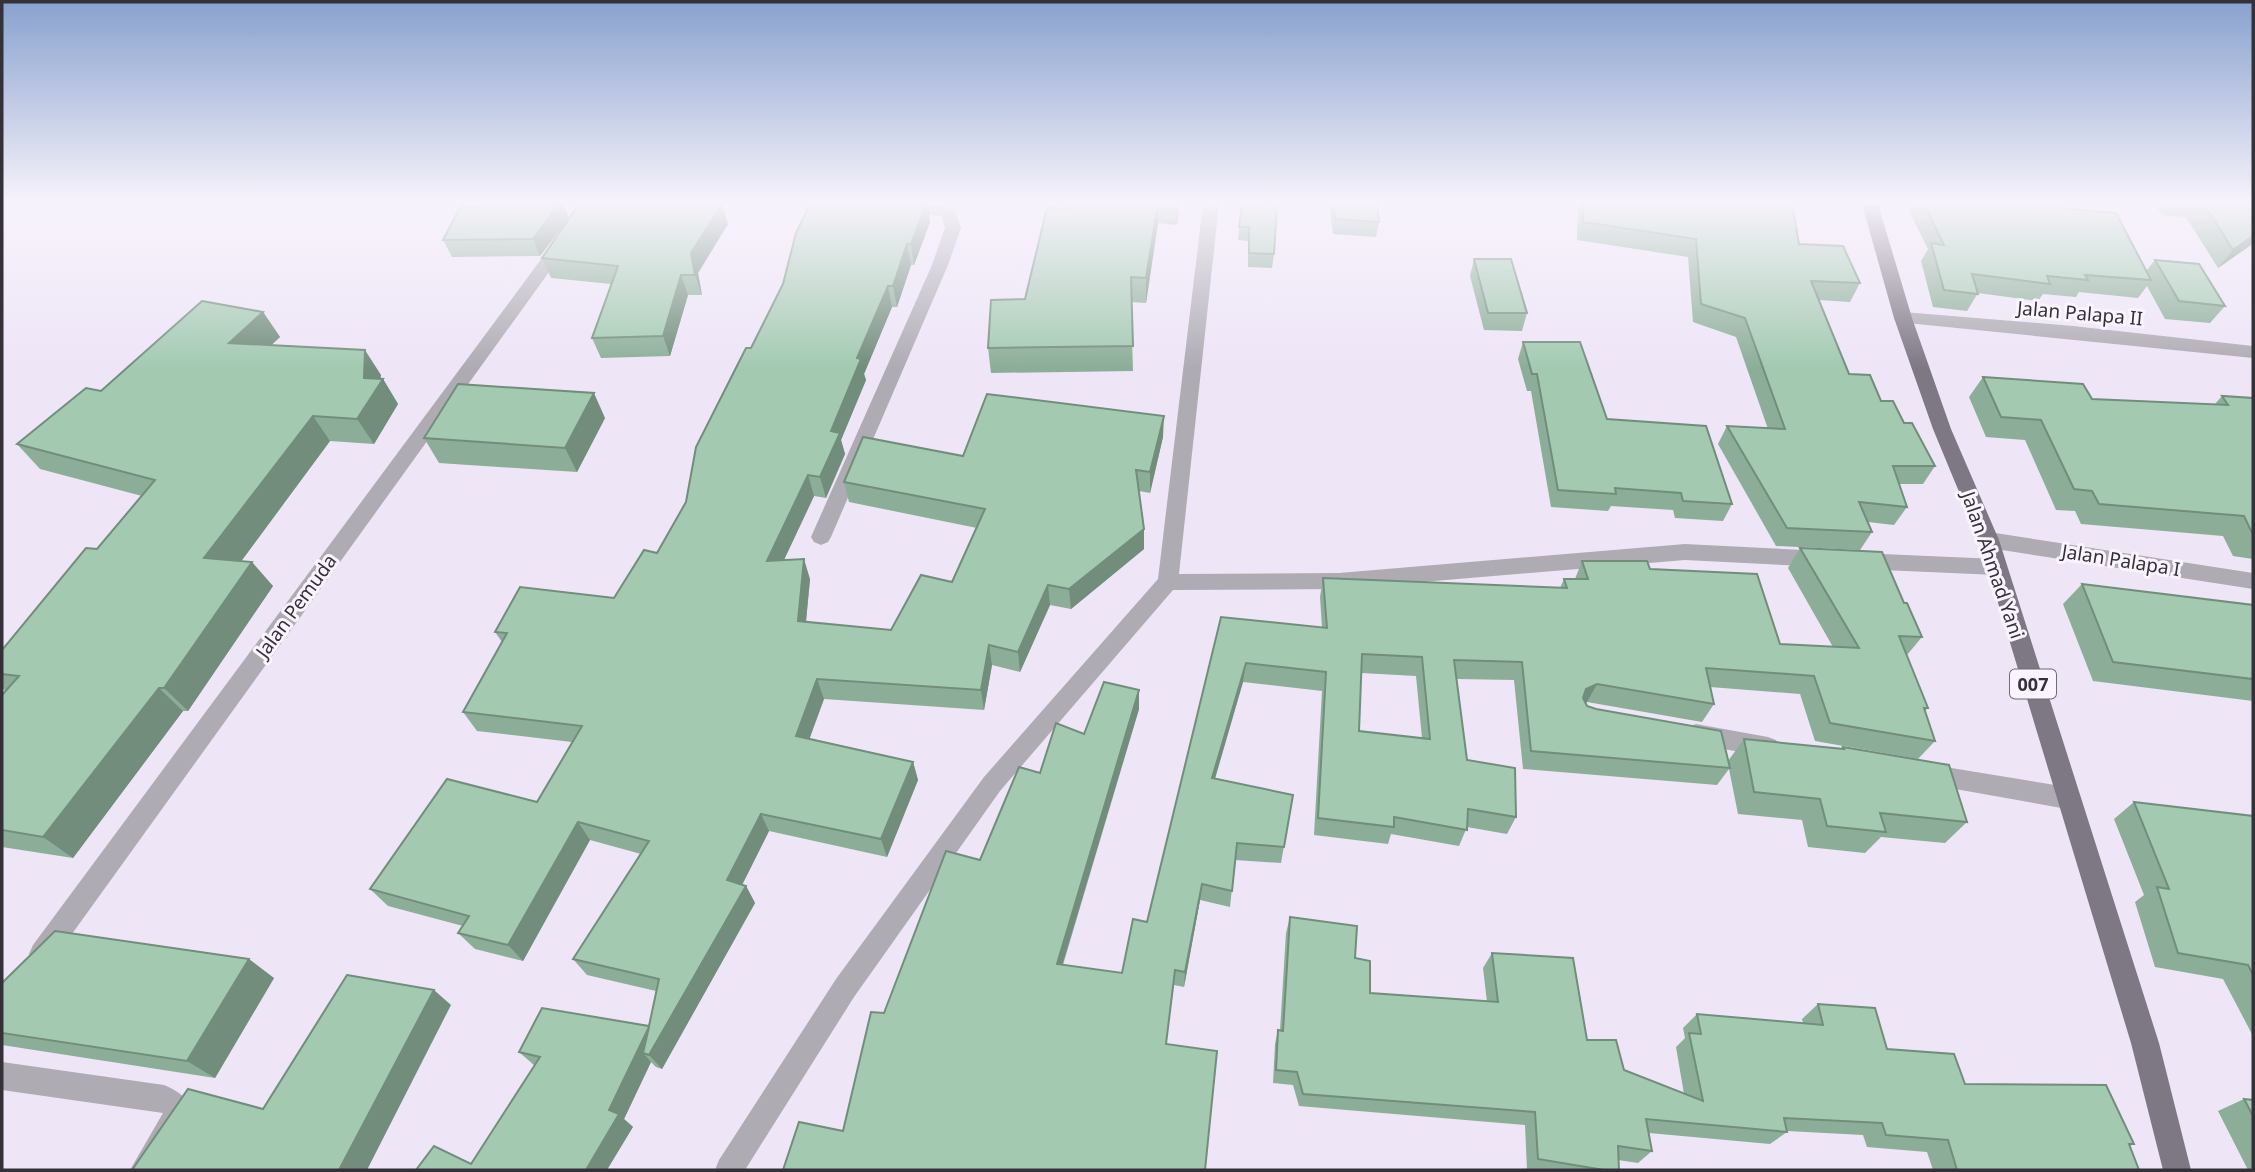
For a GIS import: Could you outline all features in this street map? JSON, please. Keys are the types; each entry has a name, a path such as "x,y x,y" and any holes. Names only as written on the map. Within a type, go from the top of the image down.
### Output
{"main road":[{"name":"Jalan Ahmad Yani","path":"1886,259 1903,318 1942,429 1989,540 2067,798 2146,1043 2177,1170"}],"street":[{"name":"Jalan Pemuda","path":"26,976 550,259"},
{"path":"821,537 942,259"},
{"path":"729,1170 845,988 992,784 1168,582 1205,259"},
{"name":"Jalan Palapa II","path":"1903,318 2073,332 2253,352"},
{"name":"Jalan Palapa I","path":"1989,540 2253,581"},
{"path":"1168,582 1339,581 1685,552 1997,567"},
{"path":"1669,730 1793,751"},
{"path":"1903,770 2067,798"},
{"path":"2,1076 164,1099 173,1103 177,1109 176,1119 144,1170"}],"building":[{"path":"549,259 692,259 695,275 681,275 663,336 592,338 618,266"},
{"path":"789,259 902,259 893,286 888,286 857,358 861,359 831,431 840,433 820,477 808,475 767,561 804,559 798,621 891,630 921,575 952,582 985,509 844,482 863,437 963,456 987,394 1164,416 1150,472 1136,470 1144,529 1069,589 1048,585 1018,652 989,645 981,690 817,679 796,736 913,762 881,839 761,814 727,880 746,886 649,1055 643,1053 649,1027 609,1110 619,1114 586,1170 416,1170 434,1146 471,1164 540,1057 519,1052 542,1008 649,1026 659,979 573,959 649,841 578,822 508,945 458,933 469,916 370,889 447,779 537,802 582,726 463,712 507,633 495,632 520,587 614,598 644,550 657,553 686,502 696,447 746,348 751,348 783,284"},
{"path":"1035,259 1149,259 1146,278 1131,277 1133,346 988,348 991,300 1025,299"},
{"path":"1474,259 1511,259 1527,313 1488,313"},
{"path":"1698,259 1849,259 1860,283 1811,281 1849,374 1870,375 1881,401 1893,401 1904,423 1912,423 1935,466 1893,466 1907,507 1859,502 1872,532 1787,528 1727,426 1785,429 1745,318 1701,304"},
{"path":"1935,259 2140,259 2151,280 2085,275 2088,280 2047,276 2050,284 1972,274 1978,294 1944,290"},
{"path":"2155,260 2199,264 2225,306 2179,301"},
{"path":"202,301 263,312 229,343 365,350 364,378 383,379 357,419 313,416 204,558 252,562 164,688 159,688 43,837 2,830 2,695 19,676 2,674 2,650 86,548 97,549 155,480 17,444 86,388 101,391"},
{"path":"1523,342 1580,342 1607,419 1706,426 1732,504 1683,501 1681,493 1615,488 1616,494 1558,490 1537,374 1532,374"},
{"path":"1983,377 2083,384 2092,399 2228,405 2222,396 2253,398 2253,535 2244,516 2099,504 2092,491 2074,489 2041,420 2001,417"},
{"path":"458,384 594,393 565,448 424,438"},
{"path":"1800,548 1882,552 1922,637 1899,636 1928,708 1924,708 1935,741 1830,723 1814,676 1706,668 1714,704 1597,684 1586,689 1583,698 1587,706 1596,709 1721,731 1730,768 1531,751 1522,662 1454,660 1467,760 1515,768 1516,817 1468,809 1467,830 1394,817 1394,827 1318,818 1326,672 1246,663 1212,778 1293,795 1284,847 1237,843 1232,891 1202,884 1185,972 1175,970 1166,1044 1217,1051 1205,1170 783,1170 799,1122 843,1131 871,1012 884,1013 946,851 980,860 1019,767 1040,773 1056,723 1084,734 1104,682 1139,690 1057,964 1122,973 1133,919 1147,922 1221,617 1327,628 1323,578 1567,588 1564,579 1588,579 1582,561 1647,561 1650,569 1757,574 1780,644 1859,648","holes":["1362,654 1422,657 1430,739 1359,731"]},
{"path":"2082,584 2253,605 2253,679 2113,662"},
{"path":"1744,739 1844,749 1843,747 1949,765 1967,822 1880,813 1886,832 1827,826 1820,799 1754,792"},
{"path":"2134,802 2253,816 2253,975 2248,965 2178,953 2157,887 2169,889"},
{"path":"1290,917 1357,926 1355,958 1370,961 1370,993 1498,1002 1492,953 1573,958 1587,1040 1616,1040 1624,1070 1703,1101 1689,1033 1701,1034 1697,1014 1823,1025 1818,1004 1875,1008 1887,1049 1954,1054 1965,1084 2106,1085 2134,1144 2129,1144 2139,1170 1957,1170 1948,1140 1886,1135 1882,1123 1784,1118 1787,1132 1646,1119 1652,1151 1618,1146 1619,1170 1604,1170 1538,1159 1535,1112 1303,1094 1297,1072 1276,1070 1278,1030 1283,1031"},
{"path":"55,931 249,959 187,1061 2,1033 2,983"},
{"path":"347,975 434,990 339,1170 132,1170 188,1089 263,1109"},
{"path":"2244,1099 2253,1100 2253,1116"}]}
